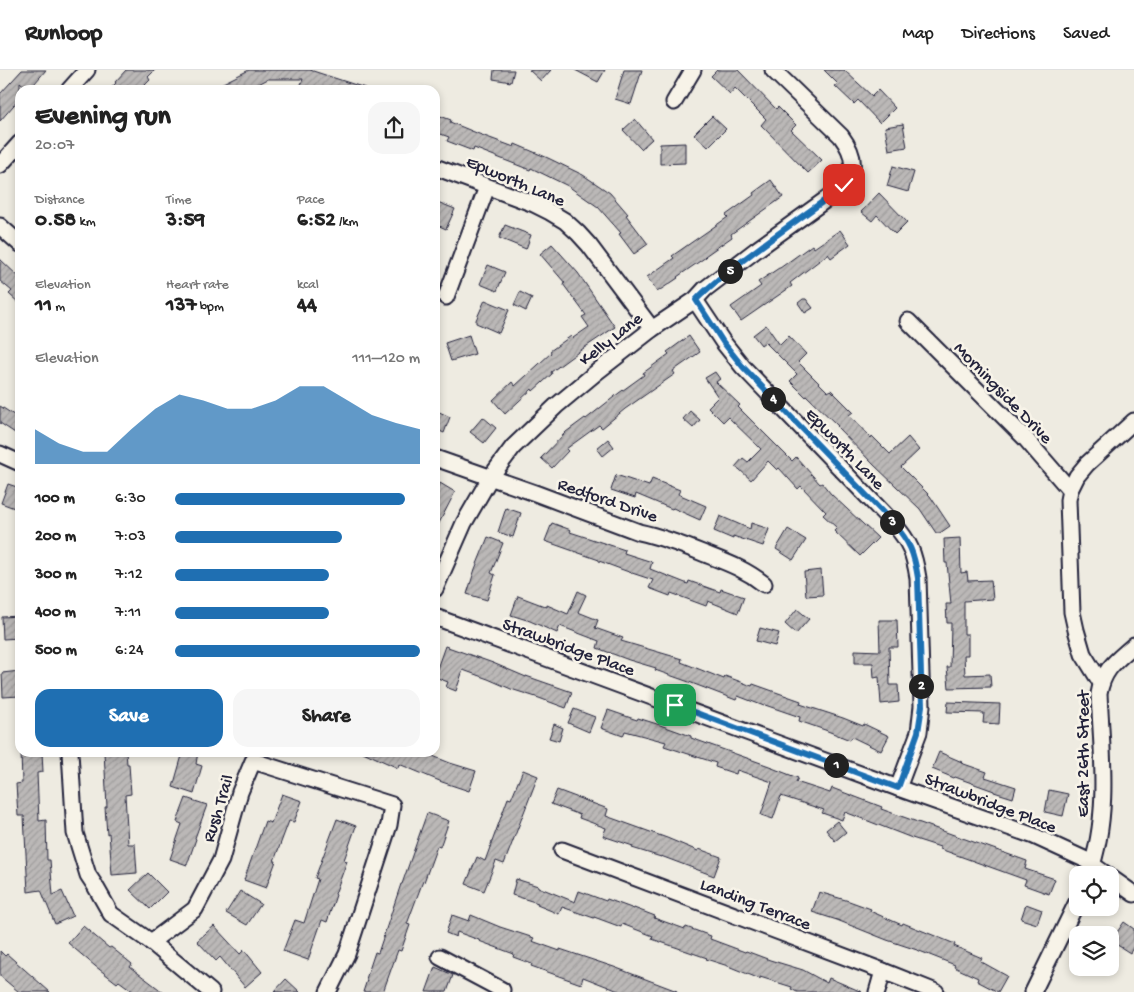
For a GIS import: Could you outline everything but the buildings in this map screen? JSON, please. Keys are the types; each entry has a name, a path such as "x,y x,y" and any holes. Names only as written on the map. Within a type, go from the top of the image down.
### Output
{"street":[{"path":"74,85 87,70"},
{"path":"674,102 693,70"},
{"name":"Kelly Lane","path":"440,578 464,523 490,478 513,447 556,406 598,371 652,329 696,300 756,250 835,193 850,176 853,168 852,160 841,136 773,70"},
{"path":"0,165 15,148"},
{"name":"Epworth Lane","path":"440,169 534,204 565,221 589,245 652,329"},
{"path":"446,297 487,187"},
{"path":"0,226 15,240"},
{"name":"Epworth Lane","path":"696,300 723,342 743,367 893,523 912,548 918,578 922,706 918,732 898,788"},
{"name":"Morningside Drive","path":"908,321 1024,438 1070,490"},
{"path":"1101,683 1083,654 1072,612 1068,500 1070,490 1077,476 1087,464 1134,421"},
{"path":"0,454 15,461"},
{"name":"Redford Drive","path":"440,460 639,532 672,540 738,567 764,584"},
{"name":"Strawbridge Place","path":"440,619 898,788 1034,836 1084,859 1088,866"},
{"name":"East 26th Street","path":"1092,866 1098,845 1102,813 1099,694 1101,683 1112,665 1134,645"},
{"path":"70,757 75,833 88,874 112,914 151,942 211,992"},
{"name":"Rush Trail","path":"151,942 196,909 221,860 240,792 253,761 392,805 389,825 348,954 328,992"},
{"name":"Landing Terrace","path":"562,850 936,992"},
{"name":"Strawbridge Place","path":"1119,884 1134,894"},
{"path":"1033,992 1070,916"},
{"path":"440,957 501,991"},
{"path":"877,992 883,971"}],"route":[{"path":"675,705 898,788 918,732 922,706 918,578 912,548 893,523 743,367 723,342 696,300 716,281 844,185"}]}
